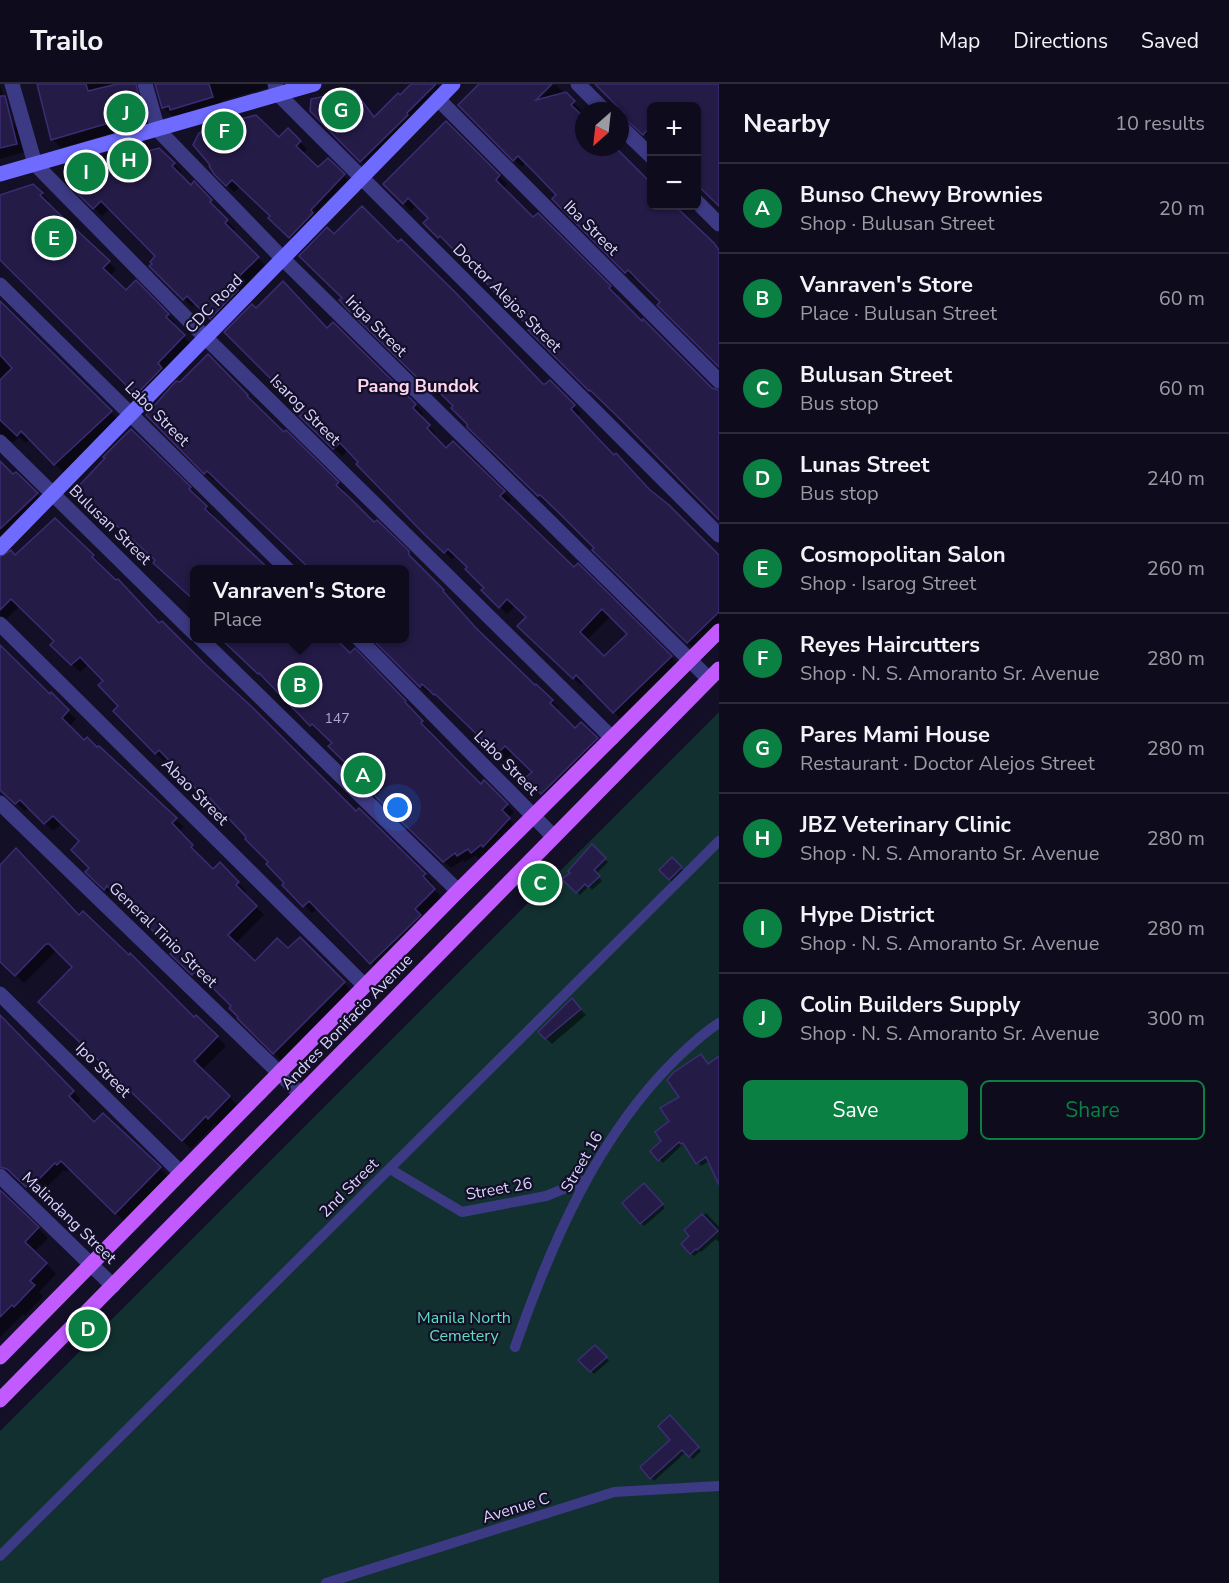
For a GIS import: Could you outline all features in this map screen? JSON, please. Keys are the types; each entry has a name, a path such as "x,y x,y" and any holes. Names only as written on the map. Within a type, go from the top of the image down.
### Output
{"main road":[{"name":"Andres Bonifacio Avenue","path":"0,1357 458,891 719,631"},
{"name":"Andres Bonifacio Avenue","path":"0,1400 714,674"}],"street":[{"name":"Isarog Street","path":"12,84 35,164 206,338 612,738"},
{"name":"Iriga Street","path":"146,84 158,130 283,259 690,660 714,674"},
{"path":"0,174 158,130 276,89 314,84"},
{"name":"CDC Road","path":"0,548 283,259 361,177 434,94 453,84"},
{"path":"578,84 596,102"},
{"name":"Doctor Alejos Street","path":"276,89 719,535"},
{"name":"Iba Street","path":"434,94 719,381"},
{"path":"629,135 650,156"},
{"path":"701,206 719,224"},
{"name":"Labo Street","path":"0,285 283,565"},
{"name":"Bulusan Street","path":"0,442 190,629"},
{"name":"Abao Street","path":"0,624 365,986"},
{"path":"204,643 458,891"},
{"name":"Labo Street","path":"362,643 553,836"},
{"name":"General Tinio Street","path":"0,803 301,1094"},
{"name":"Ipo Street","path":"0,994 180,1172"},
{"name":"Malindang Street","path":"0,1176 113,1286"}],"lane":[{"name":"2nd Street","path":"0,1556 719,841"},
{"name":"Street 16","path":"515,1347 534,1292 586,1180 651,1083 705,1031 719,1023"},
{"name":"Street 26","path":"390,1169 462,1212 546,1196 586,1180"},
{"name":"Avenue C","path":"326,1583 614,1492 719,1486"}],"green space":[{"name":"Manila North Cemetery","path":"719,712 719,1583 0,1583 0,1431"}],"building":[{"path":"37,84 86,84 88,91 117,84 136,84 143,113 51,140"},
{"path":"155,84 209,84 213,97 170,110 169,106 162,108"},
{"path":"411,84 436,84 360,162 310,111 311,99 354,90 374,117 398,93 400,95"},
{"path":"479,84 552,84 536,100 566,92 575,101 571,105 575,109 575,156 624,156 647,179 647,210 679,210 719,250 719,367 657,305 660,302 628,270 625,273 552,199 556,195 537,175 518,156 513,161 458,105"},
{"path":"595,84 719,84 719,206 701,189 701,102 647,102 647,130 643,135 629,122 629,102 613,102"},
{"path":"0,96 5,96 17,144 0,148"},
{"path":"256,115 279,137 288,128 301,141 296,146 318,167 328,158 345,174 311,210 313,213 289,238 268,218 270,216 232,180 226,186 214,174 210,165 193,145 199,133 232,125 229,122"},
{"path":"446,121 500,175 496,180 533,217 538,213 611,286 609,288 642,321 643,319 712,388 719,390 719,520 528,330 530,328 459,255 423,223 428,218 408,198 403,204 383,184"},
{"path":"159,148 175,163 172,166 191,185 194,181 212,200 210,202 228,220 225,223 259,257 233,282 238,290 210,319 187,296 183,300 149,266 155,256 101,201 93,209 68,184 72,172"},
{"path":"33,184 43,193 40,195 55,210 110,261 103,268 126,290 136,280 169,314 166,317 185,335 158,363 162,368 136,395 0,260 0,195"},
{"path":"362,206 398,242 401,239 456,293 543,384 550,380 575,405 571,409 614,455 616,453 649,489 669,505 719,555 719,612 687,643 592,550 594,548 559,513 540,495 538,496 467,427 467,424 451,408 453,406 433,386 430,390 347,309 339,300 342,298 299,256 327,227 334,234"},
{"path":"283,281 327,328 333,322 416,404 413,408 430,425 427,428 446,448 453,441 505,491 500,496 574,567 578,563 672,656 613,713 576,675 573,679 517,626 526,617 507,599 499,608 481,590 484,588 465,569 467,567 448,549 444,553 425,535 356,464 358,462 340,443 333,449 299,416 303,413 285,393 224,332 252,304 256,308","holes":["602,609 627,634 604,656 580,632"]},
{"path":"0,301 112,411 54,465 21,431 17,436 0,420 0,380 12,368 0,355"},
{"path":"208,354 247,396 339,482 336,485 374,522 377,520 409,551 409,555 444,590 476,628 553,700 550,703 575,728 581,722 598,738 541,794 525,778 532,772 505,746 497,754 435,694 422,684 420,687 376,643 409,643 409,565 306,565 207,471 204,474 146,415 176,381 180,382"},
{"path":"131,429 191,487 189,489 207,506 205,509 265,565 190,565 190,596 153,563 155,560 76,489 105,458 103,457"},
{"path":"0,461 13,474 16,472 38,493 0,529"},
{"path":"55,518 94,555 92,557 116,580 118,579 159,623 162,621 356,811 359,808 426,874 423,876 435,889 415,909 421,915 370,964 309,901 303,907 282,885 284,883 266,864 268,862 203,791 201,794 159,750 155,754 113,711 118,706 98,685 103,681 80,657 71,665 50,645 54,641 11,599 0,610 0,557 11,550 15,555"},
{"path":"225,643 340,643 350,653 355,648 406,701 423,721 421,723 464,767 481,784 484,780 508,804 502,810 510,818 483,847 481,845 471,853 468,849 457,856 455,853 443,862 373,794 375,792 328,746 332,743 312,724 310,726"},
{"path":"0,645 69,710 62,718 84,740 87,737 97,747 99,746 177,818 172,823 213,869 220,862 239,882 236,885 257,906 228,935 255,961 277,938 288,948 300,937 345,982 273,1054 237,1018 229,1008 231,1006 196,971 192,975 170,954 173,951 131,909 107,886 104,890 85,872 89,868 71,850 79,841 53,816 44,824 20,800 15,804 0,790"},
{"path":"592,844 606,858 594,870 600,876 588,887 585,884 576,893 562,879 570,873 568,871"},
{"path":"16,848 79,915 83,911 129,955 130,953 194,1017 196,1015 218,1036 194,1061 230,1096 208,1119 206,1116 182,1141 38,1002 72,967 49,944 46,944 15,976 0,962 0,865"},
{"path":"672,857 682,867 669,880 659,870"},
{"path":"572,998 581,1009 545,1039 538,1032"},
{"path":"0,1015 74,1091 69,1096 94,1122 103,1113 161,1167 115,1214 61,1161 57,1165 55,1163 34,1184 32,1181 26,1187 7,1169 0,1167"},
{"path":"701,1054 708,1064 719,1056 719,1185 706,1157 696,1164 683,1143 679,1142 658,1161 650,1151 661,1141 655,1132 669,1121 660,1108 679,1097 667,1080 674,1072"},
{"path":"644,1183 663,1204 640,1224 622,1203"},
{"path":"0,1190 39,1227 25,1242 47,1263 30,1281 35,1285 14,1307 12,1305 0,1317"},
{"path":"702,1214 718,1231 690,1254 681,1244 689,1236 684,1230"},
{"path":"595,1345 607,1357 590,1372 578,1360"},
{"path":"670,1415 699,1447 689,1457 682,1450 650,1479 640,1467 670,1440 658,1426"}],"place":[{"name":"Pares Mami House","path":"341,110"},
{"name":"Colin Builders Supply","path":"126,113"},
{"name":"Reyes Haircutters","path":"224,131"},
{"name":"JBZ Veterinary Clinic","path":"129,160"},
{"name":"Hype District","path":"86,172"},
{"name":"Cosmopolitan Salon","path":"54,238"},
{"name":"Vanraven's Store","path":"300,685"},
{"name":"Bunso Chewy Brownies","path":"363,775"},
{"name":"Bulusan Street","path":"540,883"},
{"name":"Lunas Street","path":"88,1329"}],"district":[{"name":"Paang Bundok","path":"418,386"}]}
